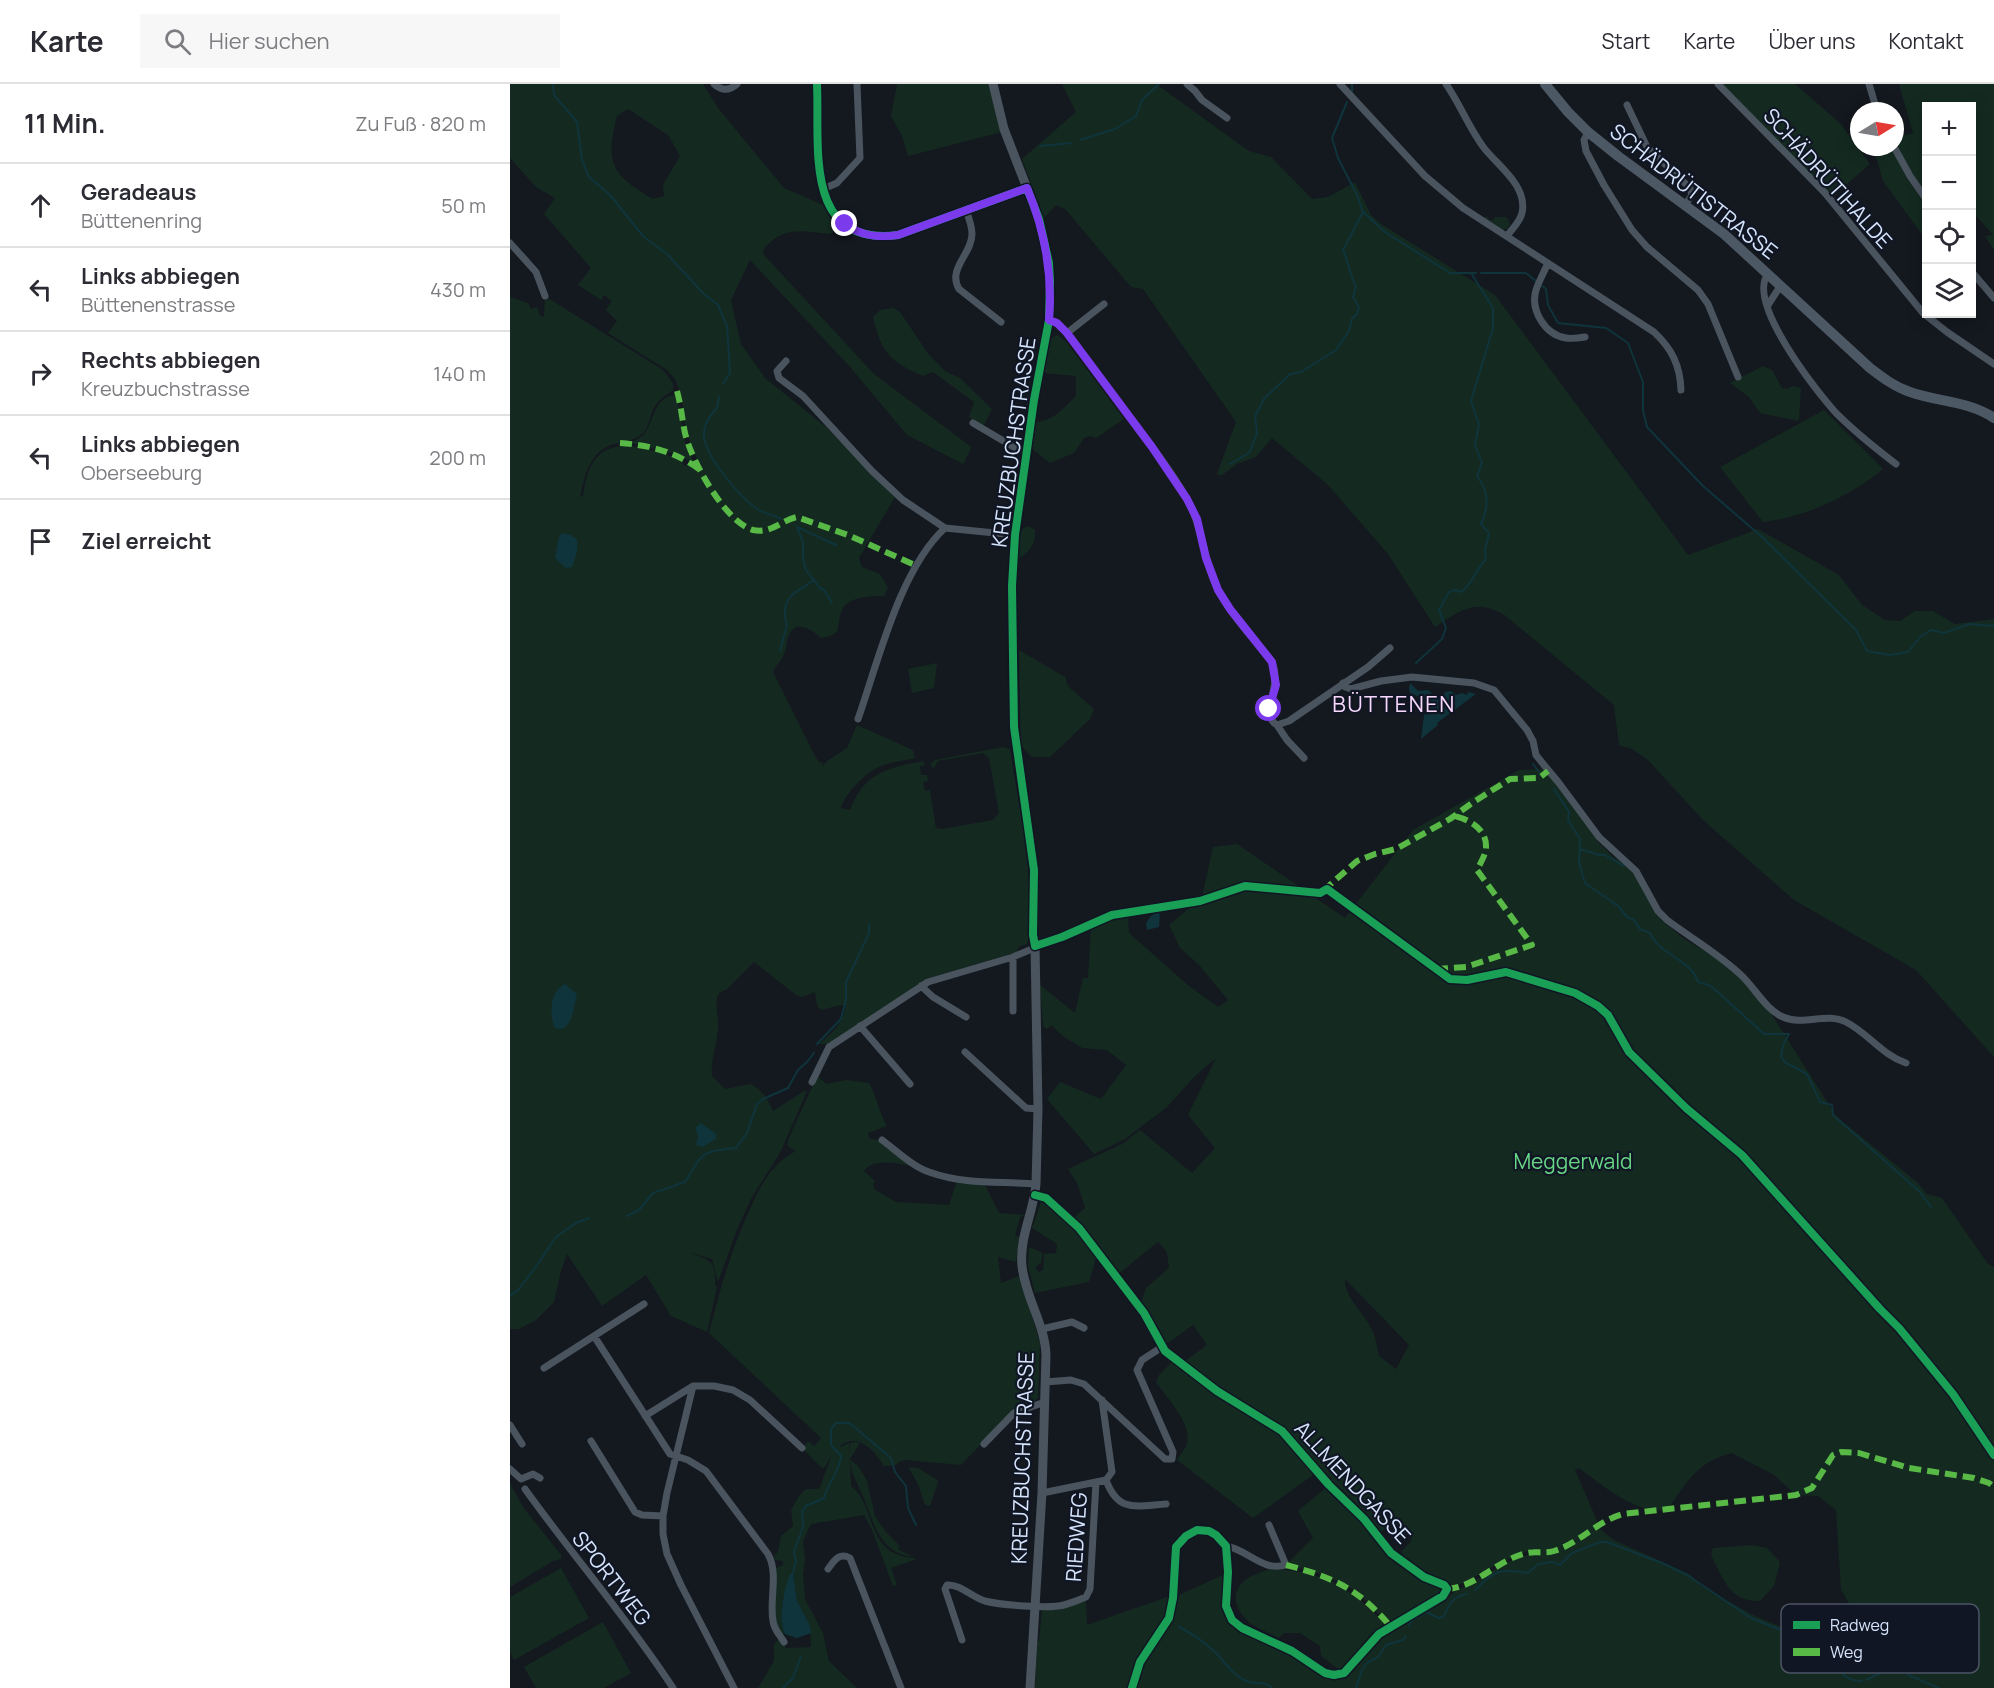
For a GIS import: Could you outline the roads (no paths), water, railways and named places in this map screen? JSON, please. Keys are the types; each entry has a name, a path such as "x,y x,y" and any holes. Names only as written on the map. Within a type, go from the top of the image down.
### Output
{"main road":[{"name":"SCHÄDRÜTISTRASSE","path":"1545,84 1588,132 1724,234 1875,372 1910,392 1969,406 1994,418"}],"street":[{"path":"714,84 720,89 726,89 737,84"},
{"path":"817,84 818,159 823,189 830,206 841,221 857,232 875,237 898,235 1027,188"},
{"path":"823,189 837,183 860,158 857,84"},
{"name":"KREUZBUCHSTRASSE","path":"993,84 1004,129 1040,219 1049,262 1051,294 1049,320 1026,451 1015,535 1012,586 1014,727 1031,840 1034,883 1033,935 1038,1109 1035,1195 1023,1239 1021,1262 1046,1349 1042,1493 1030,1688"},
{"path":"1187,84 1202,100 1227,118"},
{"path":"1340,84 1425,176 1463,208 1654,332 1664,342 1676,362 1680,374 1681,390"},
{"path":"1446,84 1484,148 1513,180 1517,188 1523,212 1520,220 1507,236"},
{"name":"SCHÄDRÜTIHALDE","path":"1718,84 1825,193 1923,313 1994,364"},
{"path":"1869,86 1874,102"},
{"path":"1627,105 1647,147 1690,188 1692,195 1685,205"},
{"path":"1588,132 1584,140 1586,152 1623,218 1647,247 1698,290 1715,318 1738,377"},
{"path":"1899,156 1922,193"},
{"path":"966,210 972,235 956,273 956,283 959,289 1001,322"},
{"path":"510,243 536,272 545,296"},
{"path":"1548,263 1535,292 1538,315 1544,325 1557,335 1567,338 1585,337"},
{"path":"1768,274 1763,287 1765,301 1772,320 1797,364 1819,394 1845,421 1896,464"},
{"path":"1976,278 1994,298"},
{"path":"1768,305 1781,285"},
{"name":"KREUZBUCHSTRASSE","path":"1067,333 1104,304"},
{"path":"1049,320 1057,323 1067,333 1178,484 1197,519 1206,558 1218,590 1230,609 1272,662 1276,685 1268,713 1272,722 1304,758"},
{"path":"786,361 777,371 779,378 803,396 872,471 903,500 945,528 1015,535"},
{"path":"974,423 1017,449 1026,451"},
{"path":"858,719 891,621 907,582 935,537 945,528"},
{"path":"1277,725 1289,721 1374,663 1390,648"},
{"path":"1342,683 1351,689 1381,681 1412,677 1485,685 1494,690 1527,730 1533,741 1536,755 1599,837 1636,871 1658,911 1667,920 1740,974 1775,1014 1786,1019 1802,1021 1839,1018 1852,1024 1893,1059 1906,1063"},
{"path":"812,1082 829,1047 921,986 937,979 1013,957 1112,915 1200,901"},
{"path":"1013,957 1013,1011"},
{"path":"921,986 933,997 966,1017"},
{"path":"860,1026 910,1084"},
{"path":"965,1052 1026,1108 1038,1109"},
{"path":"882,1140 918,1167 929,1172 984,1183 998,1184 1004,1181 1036,1184"},
{"name":"ALLMENDGASSE","path":"1035,1195 1046,1198 1079,1228 1144,1313 1162,1347 1217,1391 1282,1431 1329,1485 1364,1519 1391,1553 1424,1577 1444,1585 1447,1589 1443,1596 1379,1634 1349,1669 1340,1675 1334,1675 1325,1673 1292,1651 1242,1628 1232,1620 1226,1606 1228,1572 1226,1546"},
{"path":"544,1368 645,1304"},
{"path":"1042,1329 1072,1322 1084,1328"},
{"path":"594,1336 670,1454 688,1460 706,1471 768,1554 772,1565 772,1621 784,1642"},
{"path":"1045,1382 1076,1381 1084,1384 1165,1459 1172,1459 1173,1452 1137,1370 1142,1360 1162,1347"},
{"path":"645,1416 693,1386 714,1386 741,1394 802,1448"},
{"path":"693,1386 663,1516 663,1534 667,1554 681,1585 734,1688"},
{"name":"RIEDWEG","path":"1034,1605 1064,1605 1083,1599 1089,1592 1096,1482 1106,1480 1112,1472 1102,1400"},
{"path":"984,1444 1014,1413 1045,1402"},
{"path":"510,1425 522,1444"},
{"path":"591,1441 635,1512 642,1515 663,1516"},
{"path":"510,1469 521,1479 533,1474 540,1478"},
{"path":"1106,1480 1110,1492 1119,1502 1129,1506 1166,1504"},
{"path":"1042,1493 1096,1482"},
{"name":"SPORTWEG","path":"525,1489 656,1662 673,1688"},
{"path":"1132,1688 1140,1662 1170,1618 1176,1547 1186,1536 1197,1530 1209,1532 1216,1535 1226,1546 1232,1547 1257,1562 1281,1567 1286,1565 1269,1525"},
{"path":"828,1569 839,1556 845,1555 850,1558 901,1688"},
{"path":"962,1640 945,1589 947,1585 955,1586 985,1601 1034,1605"}],"water":[{"path":"562,533 577,539 577,552 572,567 566,568 555,558 559,537"},
{"path":"1410,683 1418,691 1428,690 1436,697 1451,691 1456,695 1462,693 1467,695 1468,692 1476,694 1437,723 1438,725 1421,739 1424,715 1427,714 1422,698 1410,693"},
{"path":"1156,912 1160,914 1159,927 1147,930 1146,923"},
{"path":"565,984 577,994 571,1019 564,1028 560,1029 554,1027 552,1003 556,992"},
{"path":"701,1123 716,1134 716,1139 703,1147 696,1145 698,1136 695,1128"},
{"path":"793,1573 797,1601 810,1626 811,1633 797,1638 785,1634 782,1621 786,1587 790,1574"}],"waterway":[{"path":"553,84 554,95 577,122 582,160 589,177 610,195 643,236 667,254 703,293 718,305 727,326 730,373 723,384"},
{"path":"1080,140 1115,129 1136,116 1142,100 1159,84"},
{"path":"1352,84 1352,91"},
{"path":"1347,102 1332,138 1338,158 1363,212 1385,232 1450,273 1476,273"},
{"path":"1040,146 1071,143"},
{"path":"1230,464 1249,453 1257,433 1255,416 1264,399 1290,374 1301,372 1336,350 1349,331 1352,319 1359,307 1353,297 1356,286 1343,250 1363,212"},
{"path":"1416,663 1442,639 1446,628 1439,610 1449,592 1455,590 1461,592 1465,589 1486,559 1485,550 1489,533 1481,524 1487,499 1477,476 1482,463 1475,445 1479,424 1471,401 1493,328 1493,308 1471,273"},
{"path":"1481,273 1526,273 1546,289 1548,305 1558,323 1606,328 1628,343 1643,382 1643,410 1647,427 1703,486 1762,537 1856,630 1867,651 1890,655 1908,652 1920,637 1931,630 1944,633 1969,624 1994,626"},
{"path":"719,397 717,408 708,421 704,433 711,455 735,488 752,505 781,519"},
{"path":"797,527 803,542 803,559 806,570 832,603"},
{"path":"797,527 836,545"},
{"path":"780,651 787,624 786,604 792,595 814,579"},
{"path":"1533,764 1539,772"},
{"path":"1554,789 1569,812 1568,820 1580,839 1579,863 1585,883 1618,906 1627,917 1634,920 1640,929 1650,933 1661,947 1689,967 1698,982 1711,986 1764,1034 1789,1034 1783,1045 1781,1057 1786,1063 1807,1074 1820,1102 1832,1105 1833,1115 1920,1192 1931,1207"},
{"path":"1580,849 1605,855 1624,866"},
{"path":"817,1044 841,1019 846,1000 846,982 869,933 869,924"},
{"path":"627,1216 639,1210 653,1193 685,1182 703,1156 715,1151 736,1148 747,1133 757,1104 788,1088 798,1070 814,1053"},
{"path":"510,1296 518,1290 556,1237 576,1223 589,1218"},
{"path":"793,1573 796,1561 794,1552 803,1527 802,1511 806,1506 824,1498 840,1461 841,1456 831,1445 831,1429 836,1423 849,1423 891,1458 895,1472 906,1486 908,1508 916,1525"},
{"path":"1475,1590 1499,1572 1528,1573 1538,1564 1552,1562 1560,1565 1572,1553 1600,1542 1607,1542 1687,1575 1751,1618 1781,1630"},
{"path":"1409,1626 1412,1620 1426,1612 1439,1618 1443,1617 1453,1600 1467,1594"},
{"path":"1179,1627 1209,1647 1242,1679 1266,1684 1272,1688"},
{"path":"1356,1688 1367,1663 1378,1657 1386,1645 1403,1640 1406,1636"},
{"path":"783,1688 793,1678 801,1656"},
{"path":"1842,1673 1848,1678 1862,1681"},
{"path":"1866,1680 1881,1673"},
{"path":"1908,1675 1939,1688"}],"district":[{"name":"BÜTTENEN","path":"1394,704"}],"park label":[{"name":"Meggerwald","path":"1573,1161"}]}
